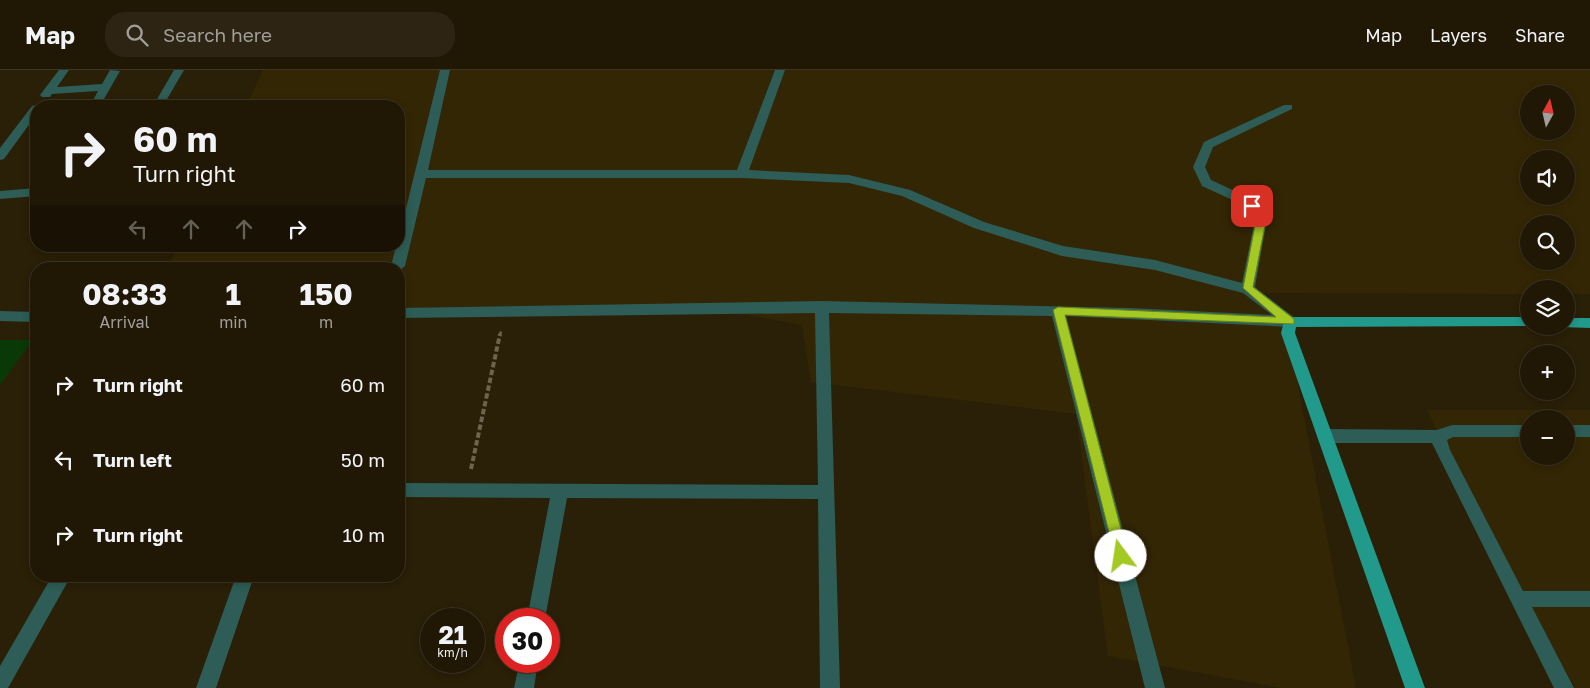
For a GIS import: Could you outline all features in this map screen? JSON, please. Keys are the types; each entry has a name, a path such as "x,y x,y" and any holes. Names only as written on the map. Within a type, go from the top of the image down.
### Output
{"main road":[{"path":"1415,688 1288,334 1290,322 1520,322"},
{"path":"1575,323 1590,323"}],"street":[{"path":"42,100 64,70"},
{"path":"162,100 180,70"},
{"path":"405,238 445,70"},
{"path":"742,174 780,70"},
{"path":"99,100 115,71"},
{"path":"49,90 107,87"},
{"path":"1248,288 1261,220 1252,206 1237,196 1206,183 1199,167 1208,145 1288,107"},
{"path":"0,156 30,116"},
{"path":"421,174 742,174 849,179 906,193 979,225 1062,251 1155,265 1248,288 1290,322"},
{"path":"0,195 30,192"},
{"path":"405,313 822,306 1058,310 1228,317 1290,322"},
{"path":"822,306 824,492 830,688"},
{"path":"1058,310 1155,688"},
{"path":"0,316 30,317"},
{"path":"1325,436 1438,437 1452,431 1520,431"},
{"path":"1575,431 1590,431"},
{"path":"1438,437 1442,451 1564,688"},
{"path":"405,490 824,492"},
{"path":"538,608 560,490"},
{"path":"0,684 59,582"},
{"path":"206,688 243,582"},
{"path":"1517,599 1590,599"},
{"path":"524,688 526,673"}],"path":[{"path":"466,489 505,311"}],"shaded area":[{"path":"263,70 1590,70 1590,294 1575,294 1575,280 1520,280 1520,294 1259,293 1288,333 1356,688 1281,688 1108,656 1076,414 811,382 802,325 726,311 405,313 405,262 170,262 175,252 405,252 405,100 249,100"},
{"path":"1427,410 1520,410 1520,465 1575,465 1575,410 1590,410 1590,688 1575,688 1448,455"}],"green space":[{"path":"0,340 30,340 30,344 0,385"}],"route":[{"path":"1121,556 1058,310 1228,317 1290,322 1248,288 1261,220 1252,206"}]}
